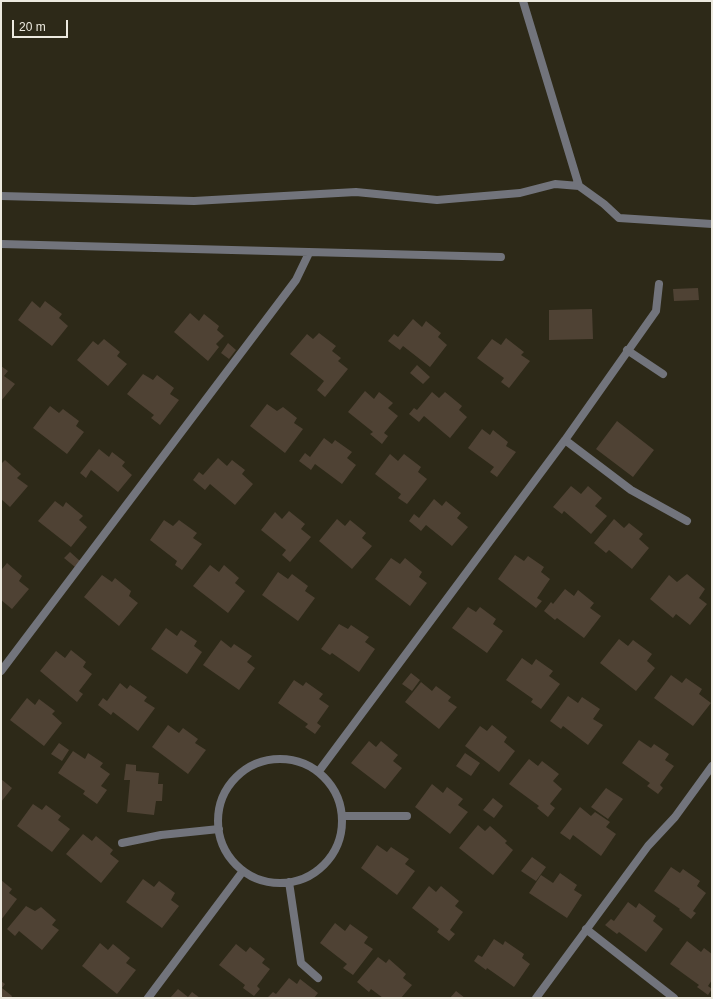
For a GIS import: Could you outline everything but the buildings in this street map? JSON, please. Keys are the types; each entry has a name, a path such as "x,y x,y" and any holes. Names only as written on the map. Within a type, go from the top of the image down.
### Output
{"street":[{"path":"523,1 579,186"},
{"path":"1,196 194,201 356,192 437,200 520,193 555,184 579,186 604,204 619,218 712,224"},
{"path":"1,244 501,257"},
{"path":"1,672 296,280 309,253"},
{"path":"319,771 565,440 656,311 659,284"},
{"path":"628,350 663,374"},
{"path":"565,440 631,490 687,521"},
{"path":"285,758 302,762 319,771 331,784 339,799 343,816 341,834 334,852 323,867 307,877 289,882 273,883 257,879 243,871 231,860 223,845 218,829 219,811 224,793 235,778 249,767 266,760 285,758"},
{"path":"536,998 648,846 676,817 712,766"},
{"path":"343,816 407,816"},
{"path":"122,843 161,835 218,829"},
{"path":"148,998 243,871"},
{"path":"289,882 301,963 318,978"},
{"path":"586,929 674,998"}]}
